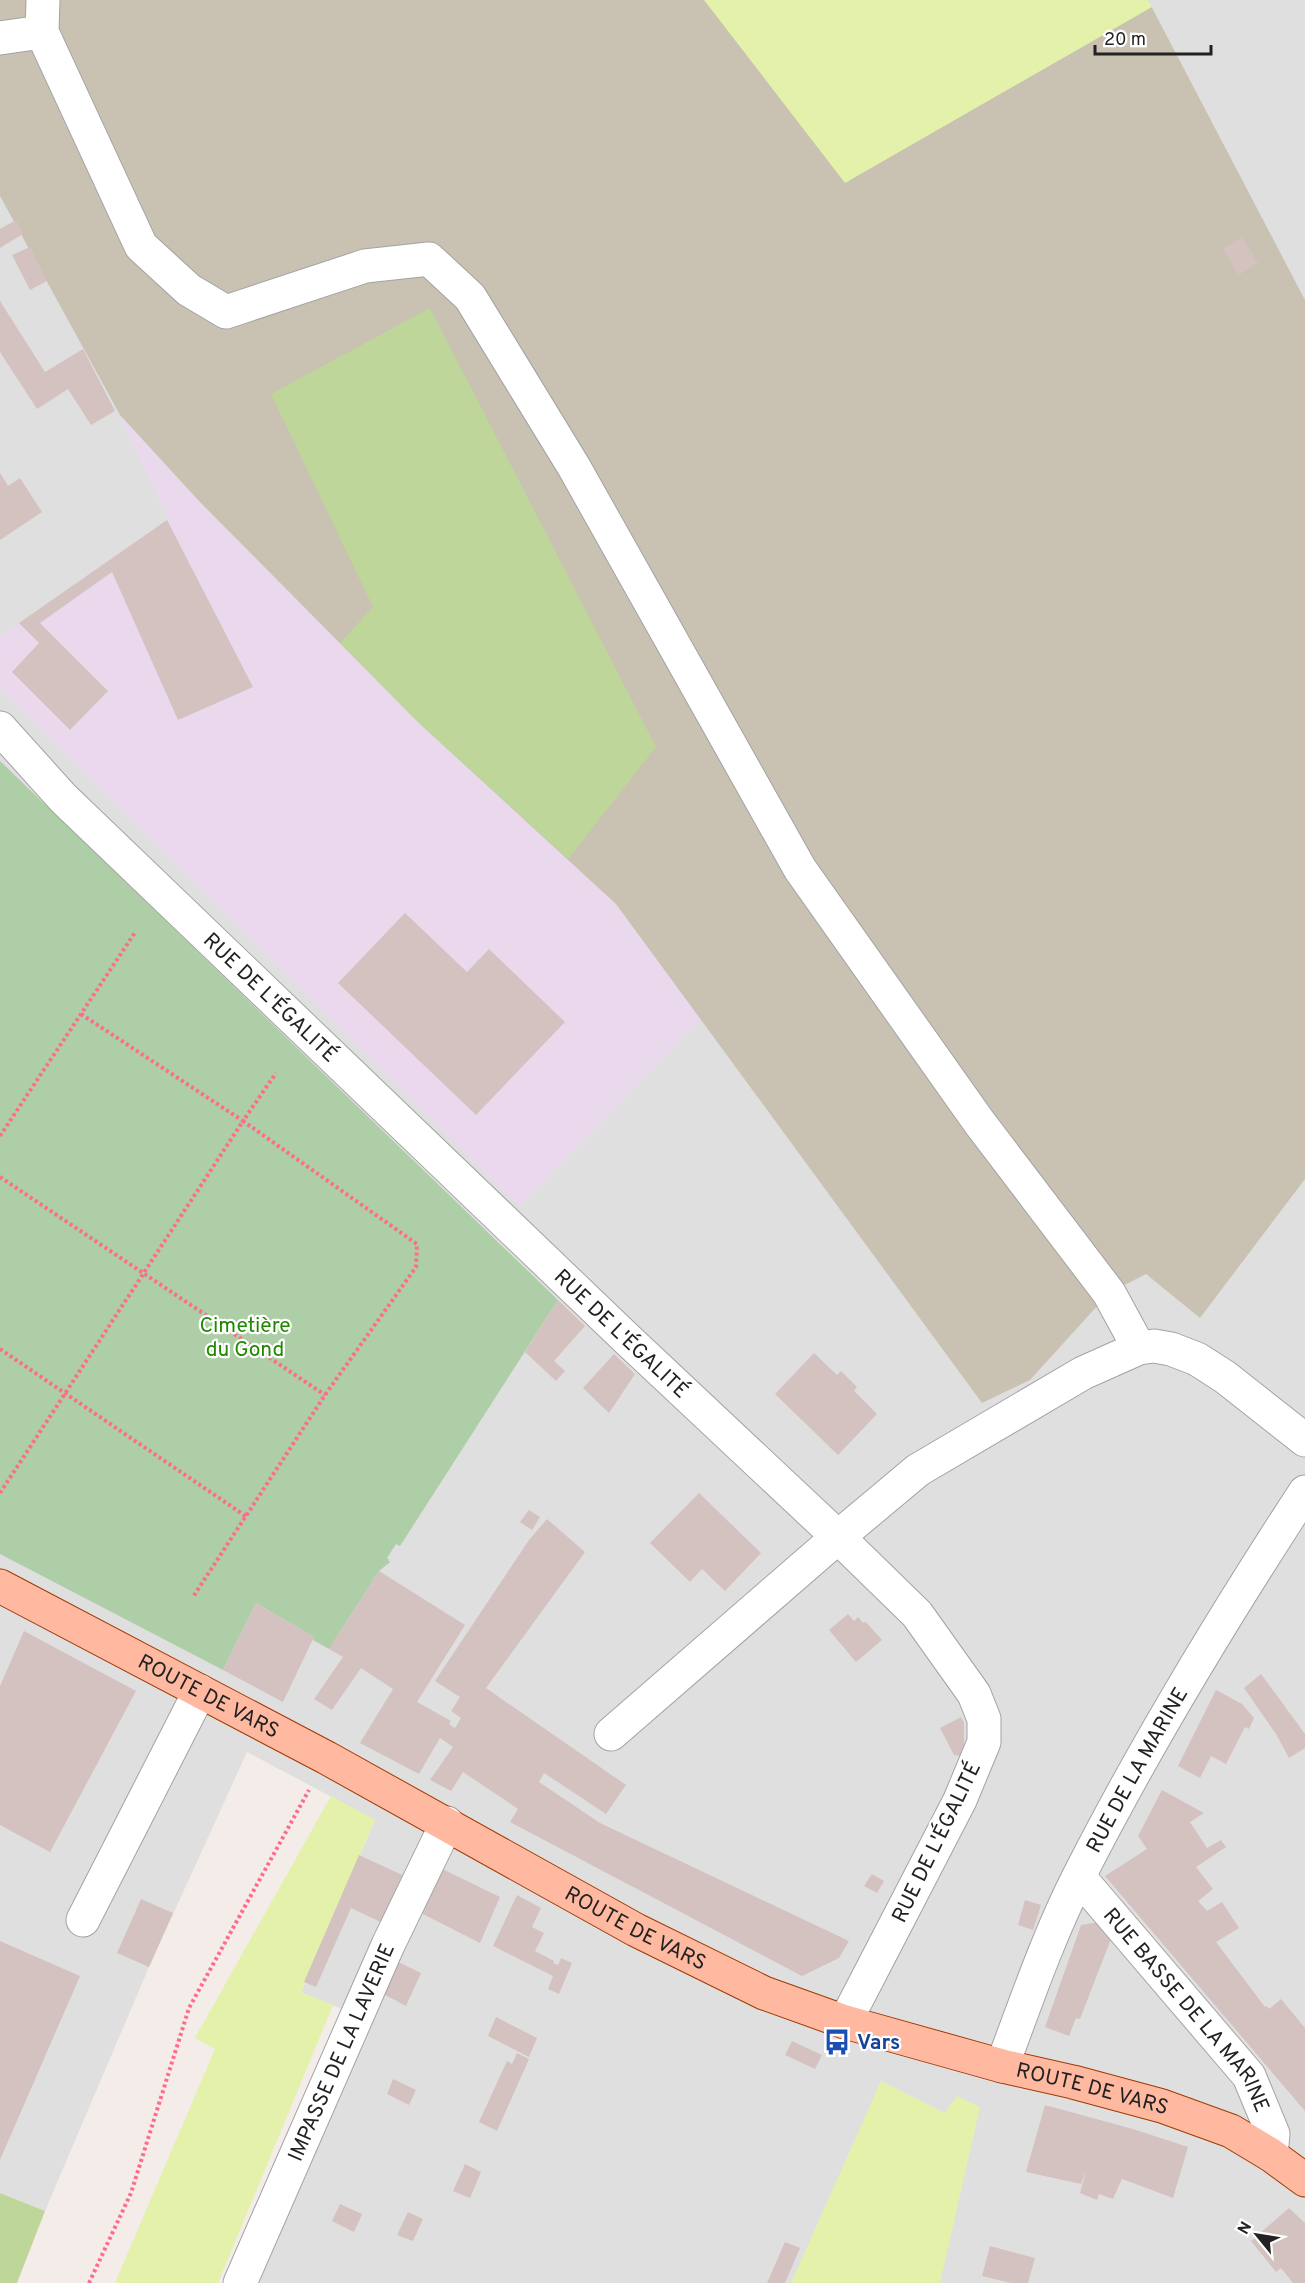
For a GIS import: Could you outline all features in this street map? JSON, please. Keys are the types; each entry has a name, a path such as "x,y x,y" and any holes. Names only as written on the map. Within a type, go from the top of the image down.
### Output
{"main road":[{"name":"ROUTE DE VARS","path":"0,1586 327,1758 636,1930 764,1993 845,2022 1002,2066 1162,2106 1231,2131 1271,2155 1305,2180"}],"street":[{"path":"42,0 42,32 141,246 189,290 226,312 365,266 429,259 470,297 574,466 800,869 978,1122 1110,1293 1139,1348"},
{"path":"0,38 42,32"},
{"name":"RUE DE L'ÉGALITÉ","path":"0,728 63,798 916,1614 974,1694 984,1719 984,1742 960,1800 845,2022"},
{"path":"611,1734 918,1470 1083,1373 1139,1348 1154,1346 1171,1349 1197,1359 1225,1377 1305,1440"},
{"name":"RUE DE LA MARINE","path":"1002,2066 1051,1938 1079,1877 1160,1728 1252,1574 1305,1492"},
{"path":"83,1920 200,1691"},
{"name":"IMPASSE DE LA LAVERIE","path":"240,2283 388,1945 447,1823"},
{"name":"RUE BASSE DE LA MARINE","path":"1079,1877 1249,2076 1273,2134 1271,2155"}],"path":[{"path":"0,1136 136,931"},
{"path":"81,1014 243,1121 417,1244 416,1267 325,1395 193,1597"},
{"path":"0,1493 276,1073"},
{"path":"0,1177 325,1395"},
{"path":"0,1349 247,1517"},
{"path":"89,2283 131,2193 189,2008 327,1758"}],"shaded area":[{"path":"0,0 1305,0 1305,2283 225,2283 342,2009 301,1993 375,1820 247,1752 149,1967 45,2211 0,2193"},
{"path":"0,0 1148,0 1305,300 1305,1179 1200,1318 1146,1274 1109,1293 1030,1380 982,1403 616,904 419,723 199,501 120,415 0,196"},
{"path":"120,415 199,501 419,723 616,904 701,1019 519,1207 0,690 0,637 169,521"}],"green space":[{"path":"704,0 1148,0 1152,7 845,183"},
{"path":"430,308 656,747 568,859 419,723 340,643 373,607 271,394"},
{"name":"Cimetière du Gond","path":"0,761 558,1300 400,1546 396,1544 387,1558 390,1562 379,1571 329,1649 313,1640 314,1637 256,1603 223,1670 0,1554"},
{"path":"331,1796 375,1820 301,1992 333,2005 218,2283 115,2283 215,2049 195,2038"},
{"path":"881,2081 945,2113 957,2096 980,2107 940,2283 791,2283"},
{"path":"0,2193 45,2211 17,2283 0,2283"}],"building":[{"path":"16,220 23,234 0,248 0,229"},
{"path":"1242,237 1258,263 1239,275 1222,249"},
{"path":"30,247 47,281 30,290 12,255"},
{"path":"0,301 45,372 83,349 115,411 91,425 68,389 37,409 0,352"},
{"path":"0,473 8,486 20,478 42,512 0,540"},
{"path":"167,520 253,687 178,720 112,572 40,623 108,691 70,730 12,672 39,643 19,623"},
{"path":"405,913 467,972 489,949 565,1022 476,1115 338,983"},
{"path":"558,1300 585,1326 554,1361 565,1371 556,1381 525,1352"},
{"path":"814,1353 837,1375 841,1371 857,1387 854,1391 877,1414 838,1455 775,1394"},
{"path":"614,1354 635,1374 609,1413 583,1388"},
{"path":"699,1493 761,1553 725,1591 702,1569 690,1582 650,1543"},
{"path":"529,1510 540,1517 532,1530 520,1522"},
{"path":"547,1519 585,1552 486,1688 626,1785 606,1814 544,1773 539,1782 600,1823 849,1941 839,1958 802,1976 510,1822 518,1809 463,1772 451,1791 430,1780 453,1747 440,1738 419,1774 360,1743 393,1689 361,1668 332,1710 314,1699 343,1657 329,1649 379,1571 465,1625 417,1702 451,1721 449,1724 455,1728 461,1718 451,1711 460,1697 435,1681 529,1540"},
{"path":"256,1603 314,1637 283,1702 223,1670"},
{"path":"848,1614 854,1621 858,1617 863,1623 866,1622 882,1640 856,1662 829,1630"},
{"path":"24,1631 136,1691 50,1852 0,1825 0,1686"},
{"path":"1261,1674 1305,1734 1305,1748 1289,1758 1276,1734 1244,1688"},
{"path":"1216,1690 1242,1704 1254,1718 1249,1729 1245,1727 1226,1764 1211,1756 1200,1778 1178,1766"},
{"path":"961,1717 964,1723 964,1753 959,1756 954,1755 940,1728"},
{"path":"1162,1790 1204,1813 1190,1822 1207,1848 1221,1840 1226,1847 1196,1867 1213,1889 1198,1901 1207,1911 1222,1902 1239,1928 1216,1942 1265,2007 1269,2009 1281,1999 1305,2028 1305,2111 1105,1876 1147,1849 1138,1836"},
{"path":"359,1855 411,1879 391,1927 351,1908 316,1987 304,1982"},
{"path":"432,1864 500,1897 480,1943 411,1908"},
{"path":"872,1874 884,1881 877,1893 864,1886"},
{"path":"517,1895 541,1908 532,1927 544,1933 535,1951 558,1965 561,1958 572,1963 559,1994 548,1989 553,1976 493,1946"},
{"path":"141,1899 173,1913 149,1967 117,1953"},
{"path":"1025,1900 1041,1905 1033,1930 1018,1925"},
{"path":"1105,1921 1114,1931 1080,2019 1076,2018 1069,2036 1045,2027 1081,1925"},
{"path":"0,1941 80,1976 0,2160"},
{"path":"390,1958 421,1973 406,2006 376,1990"},
{"path":"496,2017 537,2038 529,2057 488,2036"},
{"path":"792,2041 822,2055 815,2069 785,2055"},
{"path":"517,2053 529,2059 497,2131 479,2122 507,2061 512,2064"},
{"path":"393,2079 416,2090 409,2105 387,2094"},
{"path":"1045,2105 1188,2147 1173,2198 1122,2179 1113,2199 1099,2194 1097,2200 1080,2193 1086,2171 1081,2184 1026,2172"},
{"path":"465,2164 481,2172 470,2198 453,2191"},
{"path":"340,2204 362,2214 354,2232 332,2221"},
{"path":"1289,2208 1305,2223 1305,2283 1293,2283 1281,2268 1276,2272 1251,2241"},
{"path":"408,2212 423,2219 413,2241 397,2235"},
{"path":"785,2242 800,2248 785,2283 767,2283"},
{"path":"990,2246 1035,2258 1028,2283 1011,2283 982,2276"}],"place":[{"name":"Vars","path":"837,2042"}]}
